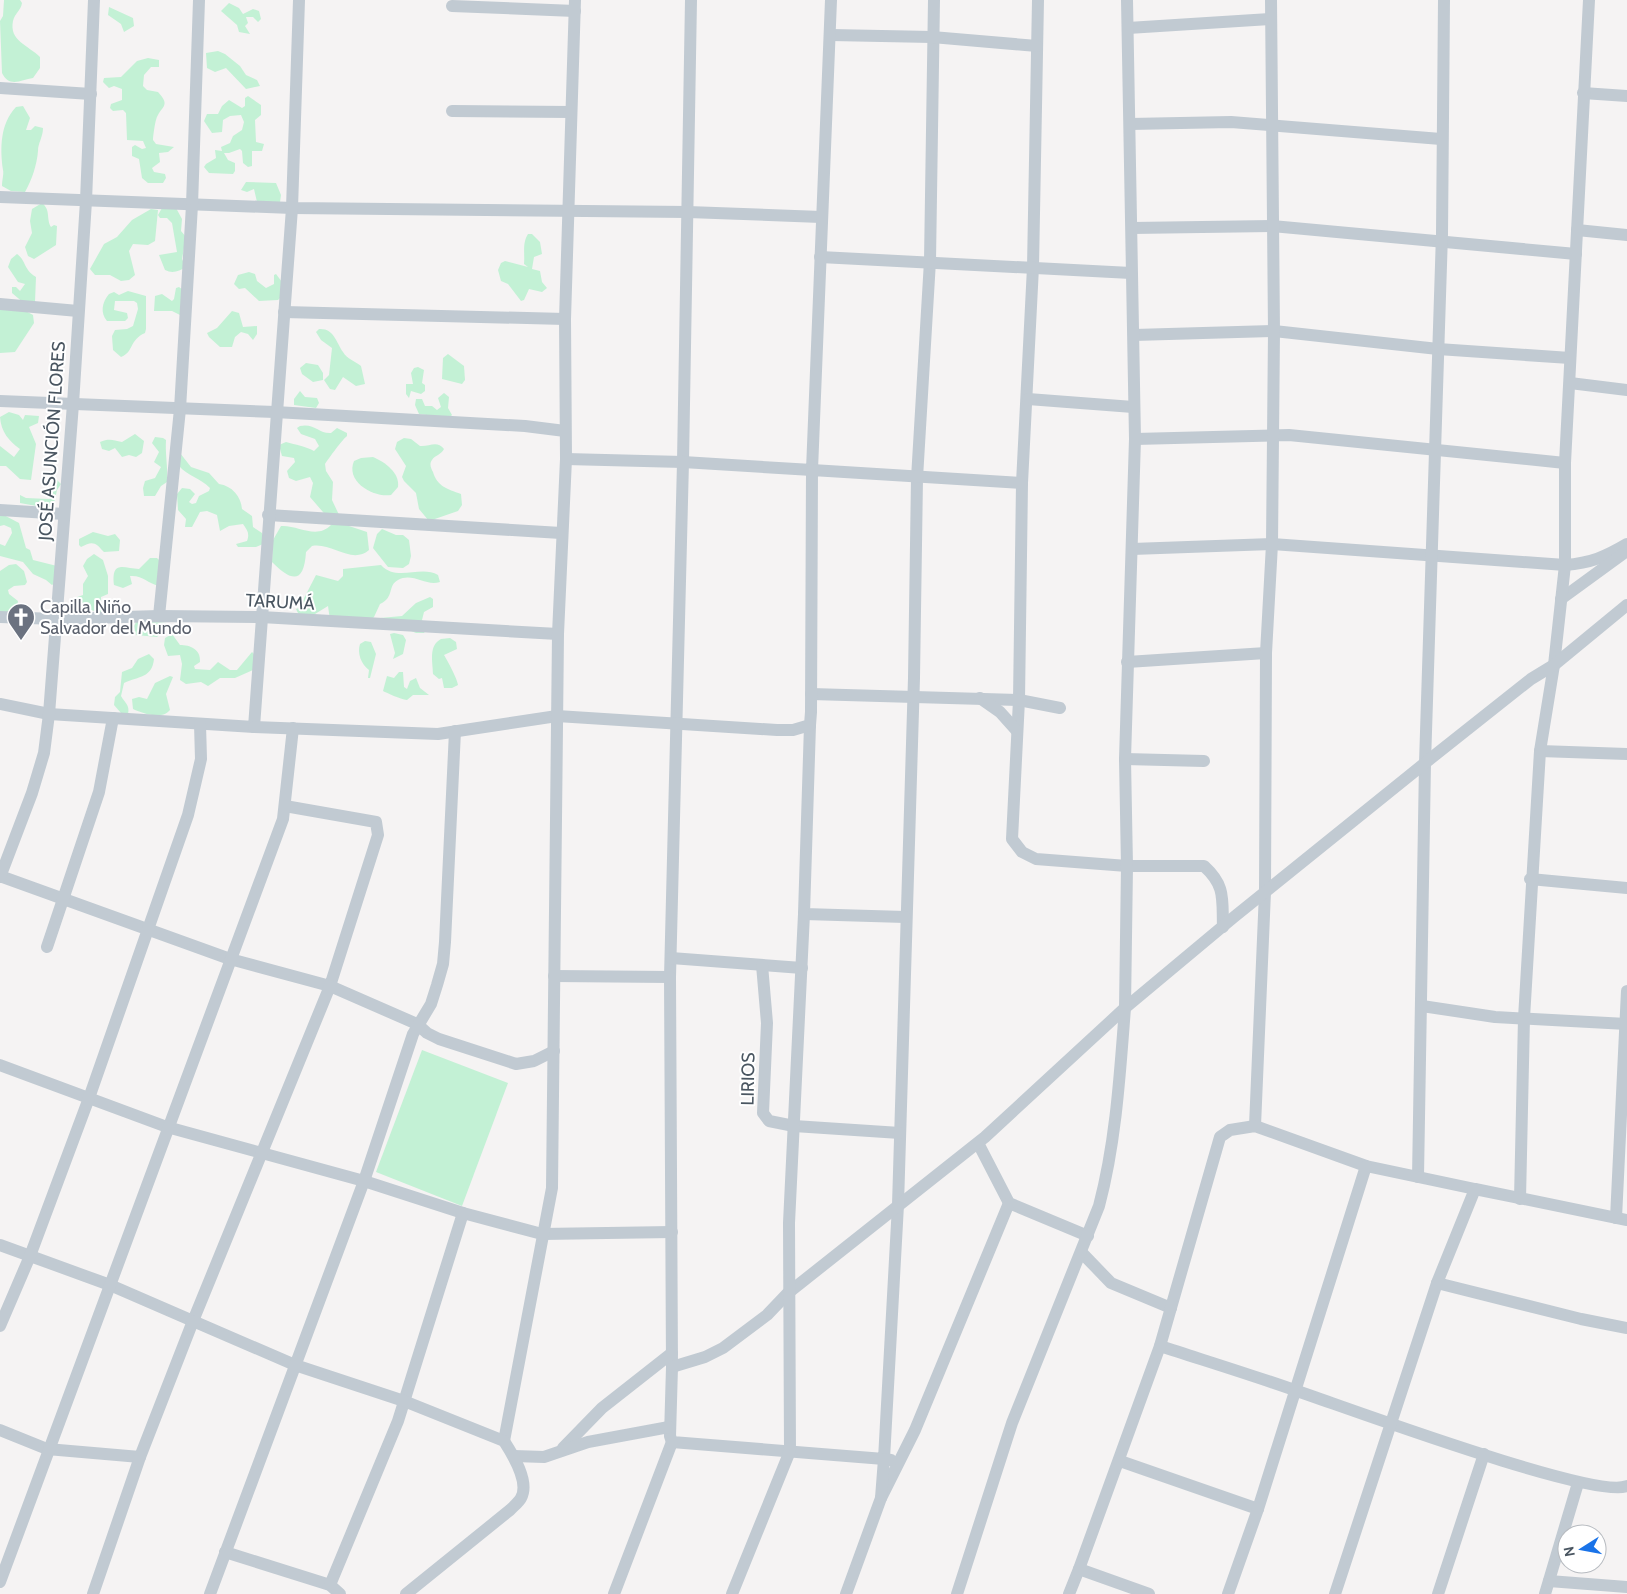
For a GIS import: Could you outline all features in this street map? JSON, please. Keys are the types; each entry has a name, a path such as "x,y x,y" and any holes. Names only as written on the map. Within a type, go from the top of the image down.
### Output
{"street":[{"name":"JOSÉ ASUNCIÓN FLORES","path":"0,877 32,793 44,753 49,714 74,404 86,201 94,0"},
{"path":"159,616 180,409 192,204 199,0"},
{"path":"254,727 275,412 292,208 299,0"},
{"path":"614,1594 672,1442 669,1428 672,1367 670,977 684,462 691,0"},
{"path":"732,1594 790,1451 788,1293 804,914 811,694 812,470 831,0"},
{"path":"881,1498 898,1205 913,695 917,478 930,261 934,0"},
{"path":"1038,0 1034,267 1022,483 1019,700 1012,839 1022,852 1036,859 1127,866 1204,866 1216,877 1221,891 1223,927"},
{"path":"957,1594 1012,1423 1082,1253 1107,1176 1122,1056 1125,1008 1127,866 1125,759 1127,662 1135,440 1132,408 1134,335 1127,0"},
{"path":"1255,1126 1265,892 1266,653 1272,544 1274,331 1271,0"},
{"path":"1418,1177 1425,763 1442,243 1444,0"},
{"path":"1520,1199 1524,1018 1530,879 1540,751 1554,665 1565,566 1570,358 1589,0"},
{"path":"452,6 575,5 565,319 566,459 561,533 558,634 552,1188 504,1442"},
{"path":"1128,28 1270,19"},
{"path":"831,35 932,37 1038,46"},
{"path":"0,88 91,94"},
{"path":"1584,93 1627,96"},
{"path":"452,111 571,112"},
{"path":"1130,124 1230,122 1272,124 1442,139"},
{"path":"0,197 292,208 688,212 821,217"},
{"path":"1132,228 1272,226 1576,254"},
{"path":"1577,230 1627,235"},
{"path":"820,257 930,261 1132,273"},
{"path":"0,304 78,311"},
{"path":"284,312 565,319"},
{"path":"1134,335 1274,331 1438,349 1570,358"},
{"path":"1570,383 1627,390"},
{"path":"1028,399 1132,408"},
{"path":"0,401 275,412 525,426 565,431"},
{"path":"1135,440 1273,434 1566,463"},
{"path":"566,459 684,462 917,478 1022,483"},
{"path":"0,510 64,514"},
{"path":"268,515 561,533"},
{"path":"1132,549 1272,544 1565,566 1589,564 1627,545"},
{"path":"1562,600 1607,568 1623,554 1627,545"},
{"path":"672,1367 705,1357 723,1348 767,1315 788,1293 978,1143 1125,1008 1265,892 1425,763 1531,679 1554,665 1627,605"},
{"name":"TARUMÁ","path":"0,617 56,619 159,616 261,617 558,634"},
{"path":"1127,662 1266,653"},
{"path":"811,694 913,695 1019,700 1060,708"},
{"path":"979,698 1000,712 1017,731"},
{"path":"0,704 49,714 254,727 438,734 557,716 677,722 777,730 793,730 810,726"},
{"path":"47,947 65,900 100,792 113,718"},
{"path":"0,1326 30,1256 188,816 201,760 200,724"},
{"path":"0,1582 47,1450 283,819 293,728"},
{"path":"210,1594 364,1181 417,1024 430,1004 443,964 455,732"},
{"path":"1540,751 1627,754"},
{"path":"1125,759 1204,761"},
{"path":"93,1594 140,1457 193,1321 260,1153 330,986 378,835 376,822 285,806"},
{"path":"0,877 230,959 330,986 417,1024 427,1033 439,1039 516,1064 534,1061 554,1051"},
{"path":"1530,879 1627,888"},
{"path":"804,914 905,917"},
{"path":"671,958 802,968"},
{"name":"LIRIOS","path":"762,965 767,1023 764,1113 769,1121 794,1126 900,1133"},
{"path":"554,976 670,977"},
{"path":"1069,1594 1120,1461 1160,1346 1220,1137 1230,1130 1255,1126 1366,1166 1621,1219 1627,991"},
{"path":"1422,1006 1495,1017 1626,1024"},
{"path":"0,1065 167,1128 364,1181 463,1213 542,1234 672,1232"},
{"path":"978,1143 1008,1203 1088,1236"},
{"path":"1228,1594 1258,1509 1366,1166"},
{"path":"1458,1186 1468,1205"},
{"path":"1335,1594 1437,1283 1475,1189"},
{"path":"846,1594 881,1498 901,1461 1008,1203"},
{"path":"330,1585 404,1401 463,1213"},
{"path":"0,1245 110,1285 295,1365 404,1401 504,1442 514,1456 524,1485 521,1498 510,1510 406,1594"},
{"path":"1082,1253 1110,1283 1170,1308"},
{"path":"1437,1283 1580,1319 1627,1328"},
{"path":"1160,1346 1484,1454 1578,1482 1612,1488 1627,1486"},
{"path":"561,1450 602,1408 672,1353"},
{"path":"514,1456 528,1458 544,1457 588,1442 669,1428"},
{"path":"0,1430 47,1450 140,1457"},
{"path":"672,1442 901,1461"},
{"path":"1438,1594 1484,1454"},
{"path":"1120,1461 1258,1509"},
{"path":"1545,1594 1578,1482"},
{"path":"226,1552 330,1585 340,1594"},
{"path":"1079,1569 1149,1594"},
{"path":"1549,1581 1627,1587"}],"green space":[{"path":"4,0 20,0 22,3 14,18 13,28 20,42 40,57 40,68 33,78 12,82 5,78 2,73 0,21 3,16"},
{"path":"229,3 239,8 243,14 253,9 259,11 261,19 258,22 253,17 246,17 248,23 245,26 250,34 239,32 237,25 221,11"},
{"path":"109,7 133,18 134,26 124,32 121,24 108,15"},
{"path":"218,51 240,66 246,75 257,80 260,86 246,89 226,68 215,72 207,68 206,53"},
{"path":"148,58 159,60 159,67 151,67 144,75 143,86 147,90 158,92 165,104 156,120 153,140 156,144 174,147 168,152 159,153 160,162 152,168 154,172 165,174 166,178 163,183 148,183 142,178 139,159 132,156 132,147 135,145 142,149 146,148 143,141 127,140 126,113 123,110 113,111 110,108 111,104 122,100 122,89 114,86 109,88 103,82 104,78 121,77 137,61"},
{"path":"248,96 261,105 261,115 255,120 256,142 264,144 262,151 252,151 252,166 248,167 243,163 242,151 240,149 224,153 228,160 235,163 233,174 209,173 204,167 216,158 215,150 222,151 221,147 230,143 233,136 242,130 244,122 241,115 230,116 223,120 222,132 212,133 204,121 207,114 218,114 222,106 229,100 242,108 245,106 245,98"},
{"path":"23,106 30,118 26,130 31,130 35,126 43,128 35,167 25,192 11,191 2,186 2,137 4,129 16,107"},
{"path":"246,182 276,183 281,195 280,202 257,202 254,189 247,192 241,190"},
{"path":"42,203 45,206 51,227 57,226 56,245 34,259 28,256 25,247 32,233 30,221 32,209"},
{"path":"162,208 176,208 182,219 181,231 186,237 182,259 186,267 176,272 165,270 159,255 177,252 172,223 167,218 160,218 158,215"},
{"path":"151,209 158,210 155,241 148,245 133,244 129,251 135,275 129,280 121,281 110,275 95,275 90,269 104,244 117,237 132,220"},
{"path":"528,234 532,234 540,242 542,254 534,257 532,269 540,271 542,282 547,288 542,292 529,289 524,300 521,301 508,284 501,281 498,270 501,263 505,261 528,267 524,264 524,245"},
{"path":"17,254 29,271 36,277 35,302 25,304 12,293 12,287 16,287 20,291 25,284 18,282 8,267 11,259"},
{"path":"249,272 255,274 257,281 266,288 274,284 274,275 276,274 282,282 285,293 278,300 259,301 245,288 239,289 234,284 238,275"},
{"path":"179,287 183,290 182,316 172,311 154,311 155,296 162,294 172,301 176,288"},
{"path":"128,291 146,296 146,329 145,333 136,339 128,352 121,357 113,350 112,336 115,330 127,329 133,326 138,309 137,303 134,301 115,301 114,310 127,313 128,318 125,321 107,321 103,315 103,308 109,294 114,292 119,295"},
{"path":"13,304 33,315 34,323 15,352 0,353 0,309"},
{"path":"232,311 239,313 243,327 257,326 257,334 253,340 248,334 241,332 235,337 232,347 220,347 207,333 217,328"},
{"path":"319,329 324,329 331,333 345,354 361,366 365,384 356,386 343,377 335,390 330,389 324,380 329,375 332,348 321,340 316,332"},
{"path":"448,354 464,366 465,380 462,384 442,379 443,358"},
{"path":"306,363 318,365 323,373 323,380 313,382 302,374 300,368"},
{"path":"418,367 424,370 422,383 425,385 425,391 421,394 411,391 409,398 406,394 406,384 413,384 411,373 414,368"},
{"path":"300,391 305,397 317,398 319,403 316,408 294,405 294,399"},
{"path":"444,393 449,397 448,408 452,415 449,418 419,414 415,405 416,399 422,399 425,406 432,406 437,410 441,407 438,398"},
{"path":"9,412 19,415 23,420 25,415 39,416 38,423 29,427 36,444 31,480 20,479 6,466 0,466 0,446 14,457 20,449 12,443 2,427 0,417"},
{"path":"300,426 313,427 327,433 331,433 337,428 347,433 347,436 325,464 326,471 333,482 332,500 340,517 329,519 310,497 313,483 310,477 296,481 289,478 287,471 295,462 294,458 282,456 279,445 286,442 314,451 319,446 315,439 301,434 297,428"},
{"path":"135,434 144,441 142,453 136,457 129,455 122,457 115,448 109,451 102,449 100,442 113,440 122,442"},
{"path":"155,437 166,440 167,482 161,486 155,496 144,496 143,488 145,481 155,478 161,467 154,462 159,452 152,443"},
{"path":"404,438 411,439 420,446 436,444 444,449 433,458 431,466 440,484 447,489 461,494 462,505 458,511 429,521 419,509 416,493 402,477 406,466 395,449 397,442"},
{"path":"180,453 191,467 209,473 219,484 235,492 240,500 242,509 252,516 253,527 262,533 263,544 256,547 238,547 236,544 247,541 248,538 248,532 243,524 229,526 220,531 217,515 207,511 200,512 192,527 185,527 186,519 178,510 177,494 182,488 190,489 195,494 189,502 192,504 196,503 199,496 209,491 210,488 179,466"},
{"path":"373,457 387,465 397,477 398,487 391,495 377,494 369,491 357,482 354,476 352,469 354,461"},
{"path":"54,477 61,484 57,490 53,509 20,503 20,495 26,498 49,499 52,497"},
{"path":"0,513 19,523 26,548 30,550 33,560 57,566 58,581 52,585 33,574 23,562 0,556 0,544 5,546 12,533 11,528 4,525 0,526"},
{"path":"331,525 346,525 367,532 369,550 356,555 327,547 312,546 306,552 303,570 296,576 285,573 272,562 273,540 281,526 313,532 325,529"},
{"path":"382,529 396,535 403,535 409,540 411,556 409,564 403,568 388,567 373,548 377,534"},
{"path":"93,532 108,536 115,534 120,540 119,551 104,552 91,543 81,547 79,539"},
{"path":"94,554 103,560 108,576 108,594 101,597 101,612 71,607 69,600 83,595 83,584 88,576 83,566 87,559"},
{"path":"150,558 157,558 159,560 159,586 134,576 130,576 132,584 123,588 114,585 117,569 124,567 139,569"},
{"path":"16,564 24,571 27,582 25,585 14,586 8,590 9,594 18,601 17,608 0,616 0,571 9,565"},
{"path":"381,565 387,570 401,573 431,572 438,575 440,582 430,583 414,578 398,580 393,585 388,598 380,604 374,617 367,623 330,620 328,606 315,614 299,615 296,609 299,608 316,575 338,581 343,576 343,569"},
{"path":"430,597 433,599 433,607 424,612 422,620 426,630 424,633 416,633 380,618 402,616 416,603"},
{"path":"136,622 166,623 167,627 157,637 136,635 134,626"},
{"path":"172,634 180,645 191,647 199,654 200,662 194,666 195,669 210,670 218,662 230,670 237,670 252,652 255,655 253,670 235,678 220,678 208,686 201,682 186,684 180,680 182,664 180,655 168,656 164,645 165,638"},
{"path":"390,634 403,635 406,640 403,654 393,659 395,653"},
{"path":"450,638 456,642 457,649 444,655 458,685 452,688 444,688 442,678 439,679 433,674 433,650 434,646 441,639"},
{"path":"365,641 371,642 376,654 370,678 368,678 369,670 359,655 360,644"},
{"path":"149,654 154,659 151,670 124,683 121,696 127,704 128,714 121,713 114,705 115,697 120,692 122,672 132,668 138,659"},
{"path":"399,672 403,672 404,687 407,689 410,681 416,678 420,688 429,695 413,695 407,700 383,691 387,676 394,678"},
{"path":"170,676 173,677 166,694 170,710 167,713 162,715 147,714 133,709 132,699 139,697 147,699 155,683"},
{"path":"422,1050 508,1083 462,1206 376,1172"}],"place":[{"name":"Capilla Niño Salvador del Mundo","path":"21,641"}]}
